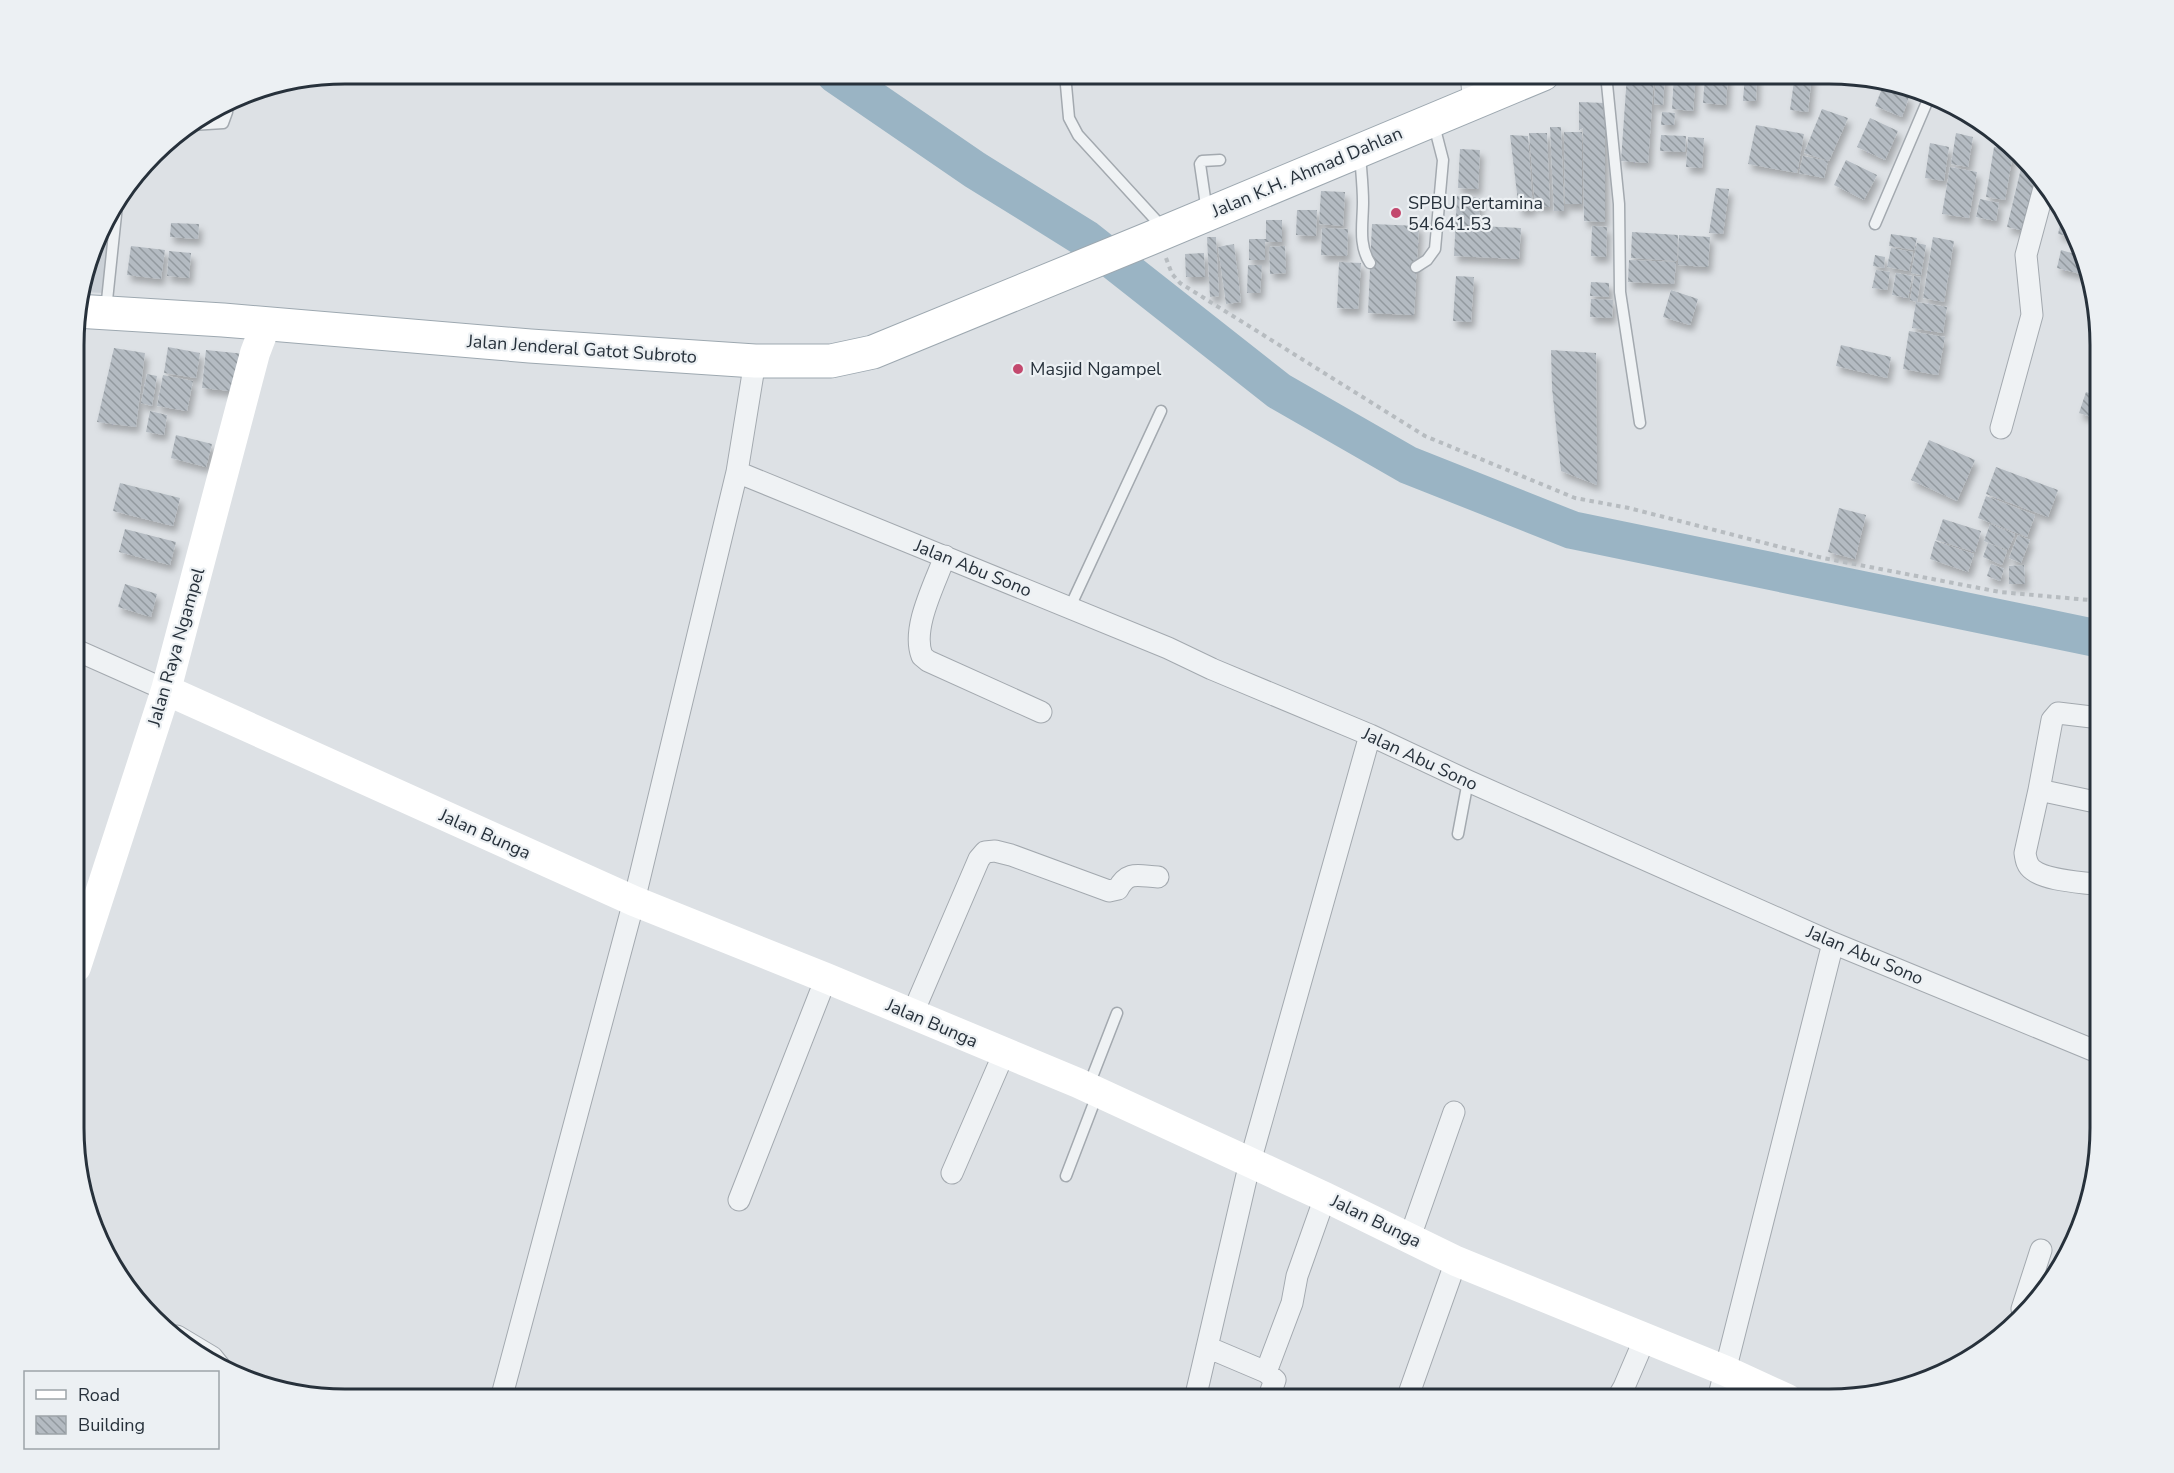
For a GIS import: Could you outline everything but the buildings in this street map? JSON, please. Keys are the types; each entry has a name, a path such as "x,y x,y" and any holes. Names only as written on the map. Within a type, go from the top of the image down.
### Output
{"main road":[{"name":"Jalan K.H. Ahmad Dahlan","path":"1072,270 1433,119 1472,89 1496,84"},
{"name":"Jalan Jenderal Gatot Subroto","path":"91,312 755,361 831,361 873,352 1072,270"}],"street":[{"path":"2001,428 2032,315 2026,255 2042,195"},
{"name":"Jalan Raya Ngampel","path":"85,911 166,690 255,353 266,324"},
{"path":"504,1389 634,901 737,472 755,361"},
{"name":"Jalan Abu Sono","path":"737,472 1168,648 1212,669 1370,735 1468,781 1833,943 2090,1049"},
{"path":"945,556 921,620 919,636 922,656 928,661 1041,712"},
{"name":"Jalan Bunga","path":"84,654 634,901 826,978 1093,1090 1410,1237 1456,1261 1765,1389"},
{"path":"2090,717 2058,713 2052,720 2025,853 2026,862 2031,869 2041,875 2090,883"},
{"path":"1197,1389 1250,1162 1370,735"},
{"path":"2039,790 2090,801"},
{"path":"912,1015 979,859 985,852 995,851 1011,855 1109,891 1118,889 1123,879 1130,875 1158,878"},
{"path":"1721,1389 1833,943"},
{"path":"739,1200 826,978"},
{"path":"952,1173 1004,1053"},
{"path":"1410,1237 1454,1112"},
{"path":"1266,1372 1292,1303 1297,1276 1324,1197"},
{"path":"2025,1300 2041,1250"},
{"path":"1411,1389 1456,1261"},
{"path":"1623,1389 1645,1338"},
{"path":"1207,1347 1266,1372 1275,1380 1272,1389"}],"lane":[{"path":"1066,84 1069,118 1078,135 1158,235"},
{"path":"1607,84 1619,204 1620,292 1640,423"},
{"path":"1875,224 1927,103"},
{"path":"206,124 222,123 228,112"},
{"path":"1416,267 1427,260 1435,249 1443,160 1433,119"},
{"path":"1360,149 1363,201 1362,243 1364,254 1370,263"},
{"path":"1207,215 1200,164 1202,161 1221,160"},
{"path":"91,312 111,230"},
{"path":"1070,607 1161,411"},
{"path":"1458,834 1468,781"},
{"path":"1066,1176 1117,1013"}],"path":[{"path":"1158,235 1172,274 1180,283 1243,323 1425,436 1575,498 1629,508 1823,558 2000,592 2090,600"}],"shaded area":[{"path":"109,235 105,293 89,292 98,261"}],"waterway":[{"path":"850,84 975,170 1086,239 1279,391 1408,465 1572,530 2090,637"}],"place":[{"name":"SPBU Pertamina 54.641.53","path":"1396,213"},
{"name":"Masjid Ngampel","path":"1018,369"}]}
